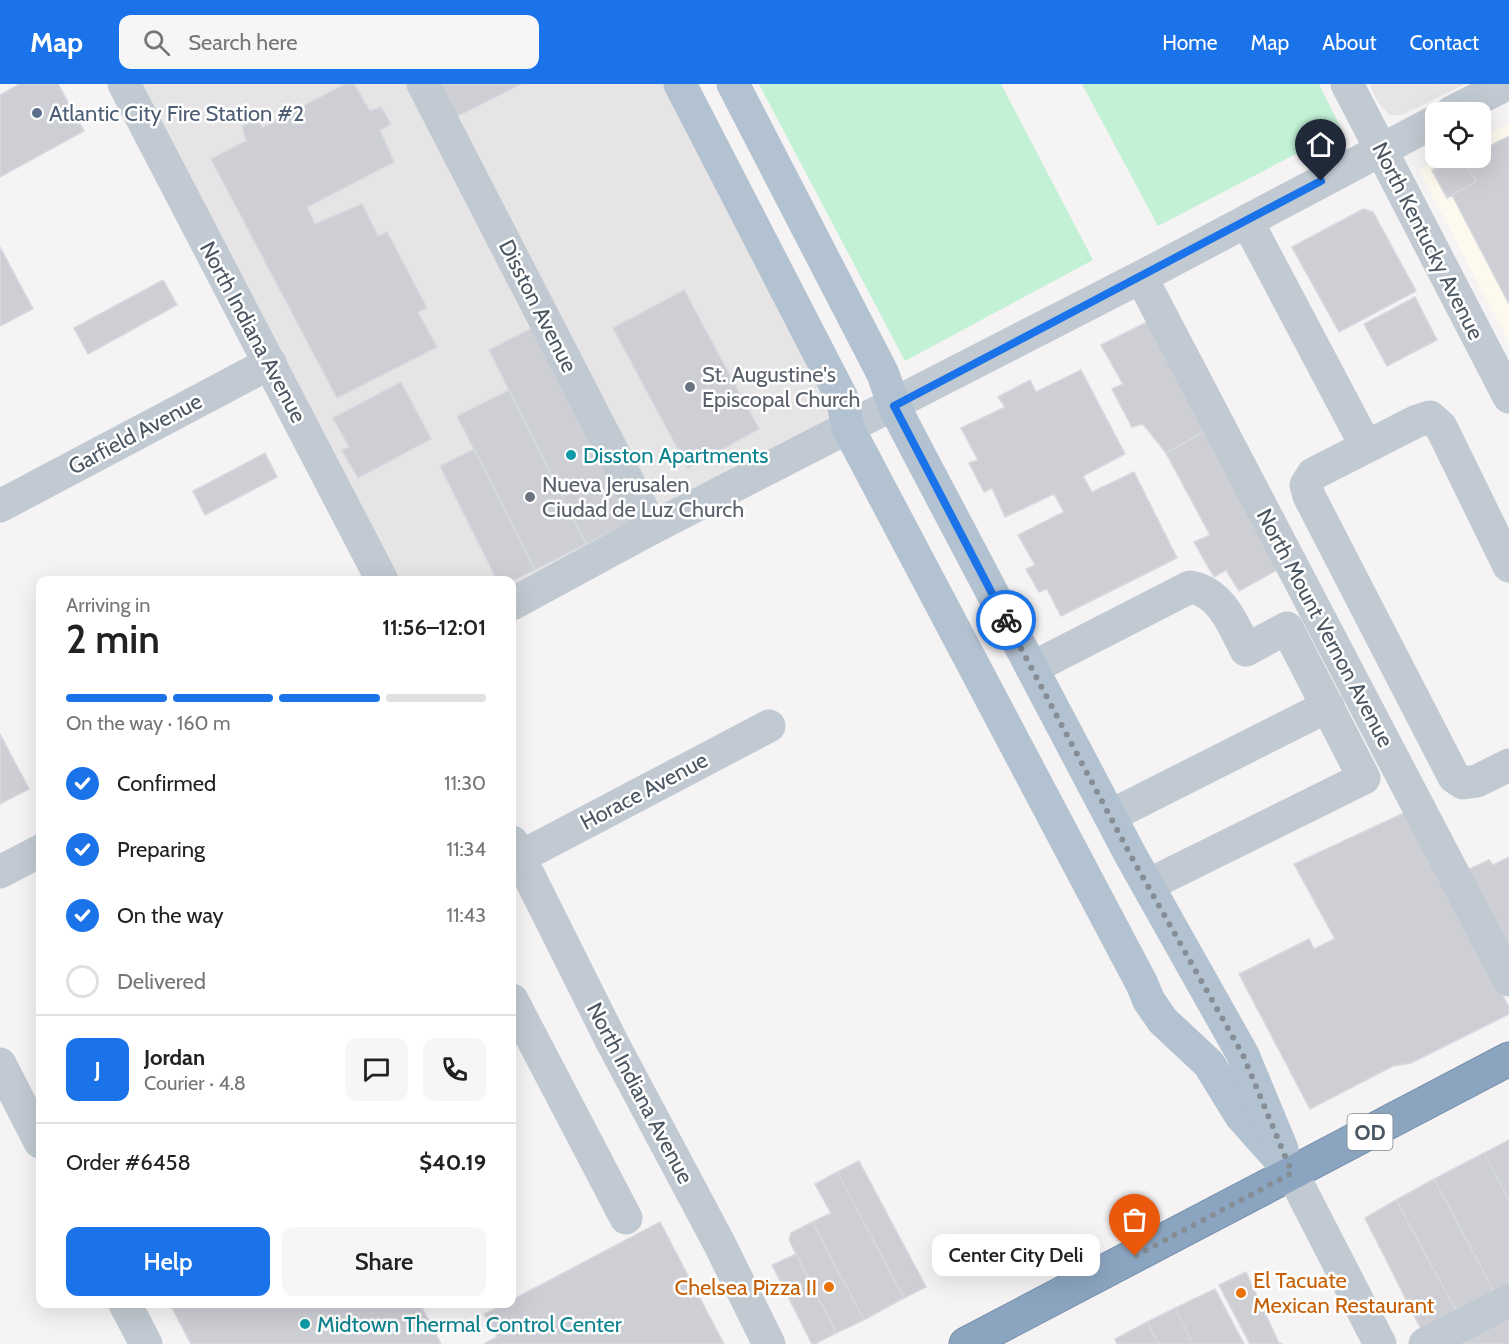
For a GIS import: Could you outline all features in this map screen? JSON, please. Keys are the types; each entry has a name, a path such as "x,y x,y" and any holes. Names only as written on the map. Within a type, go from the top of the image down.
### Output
{"highway":[{"name":"OD","path":"966,1344 1509,1059"}],"main road":[{"path":"680,84 842,398 848,429 1143,984 1149,1001 1162,1021 1209,1064 1241,1116 1292,1173"},
{"path":"733,84 883,374 894,406 1110,816 1243,1055 1292,1173"}],"street":[{"name":"North Indiana Avenue","path":"124,84 380,576"},
{"name":"Disston Avenue","path":"423,84 652,528"},
{"name":"North Kentucky Avenue","path":"1347,84 1509,397"},
{"path":"1472,102 1507,84"},
{"path":"516,602 652,528 894,406 1425,127"},
{"path":"1247,220 1366,446"},
{"name":"North Mount Vernon Avenue","path":"1141,277 1509,980"},
{"name":"Garfield Avenue","path":"0,506 270,363"},
{"path":"1509,566 1441,426 1430,417 1417,421 1313,474 1306,485 1309,496 1454,777 1463,783 1477,781 1509,765"},
{"path":"1032,668 1190,587 1202,589 1220,603 1246,650 1287,627 1364,778 1148,885"},
{"path":"1110,816 1328,706"},
{"name":"Horace Avenue","path":"516,849 769,726"},
{"name":"North Indiana Avenue","path":"516,851 769,1344"},
{"path":"0,872 36,853"},
{"path":"516,1008 626,1218"},
{"path":"516,1042 555,1116 575,1144 594,1156"},
{"path":"0,1064 36,1134"},
{"path":"1292,1173 1380,1344"},
{"path":"1425,1344 1509,1301"},
{"path":"127,1308 146,1344"}],"shaded area":[{"path":"124,84 680,84 848,428 516,603 516,576 380,576"},
{"path":"1369,84 1465,84 1402,115 1389,115 1378,102"},
{"path":"1509,124 1509,343 1419,170 1425,167 1491,168 1491,133"}],"green space":[{"path":"759,84 1001,84 1093,260 905,361"},
{"path":"1082,84 1319,84 1342,130 1158,226"}],"building":[{"name":"Atlantic City Fire Station #2","path":"20,84 58,84 84,131 0,177 0,95"},
{"path":"345,84 354,84 370,111 381,107 391,124 380,130 394,162 307,207 315,224 362,204 378,236 387,232 427,308 418,312 437,347 337,398 211,159 246,141 242,126 259,117 262,128"},
{"path":"432,84 521,84 450,120"},
{"path":"1509,136 1509,304 1452,195 1447,198 1432,170 1436,168 1491,168 1491,145"},
{"path":"1468,168 1476,182 1447,198 1432,170"},
{"path":"1363,209 1373,212 1416,291 1339,332 1292,247"},
{"path":"0,247 33,309 0,326"},
{"path":"163,280 177,305 88,354 74,328"},
{"name":"St. Augustine's Episcopal Church","path":"684,290 759,429 688,468 613,328"},
{"path":"1415,297 1437,340 1387,366 1364,324"},
{"path":"1149,321 1206,431 1166,453 1143,424 1132,427 1112,389 1123,384 1101,345"},
{"name":"Disston Apartments","path":"536,326 633,521 586,544 489,350"},
{"path":"1081,370 1125,454 1083,476 1092,492 1134,472 1177,558 1061,616 1047,589 1039,592 1026,569 1035,565 1018,535 1064,512 1054,494 1005,517 992,488 984,492 969,463 978,460 961,428 1005,407 998,397 1030,380 1036,392"},
{"path":"401,382 431,439 358,478 342,450 349,447 333,418"},
{"name":"Nueva Jerusalen Ciudad de Luz Church","path":"509,390 586,544 535,570 457,416"},
{"path":"1206,431 1277,570 1239,591 1226,570 1214,577 1194,542 1210,535 1166,453"},
{"path":"474,449 535,570 516,579 516,576 495,576 440,466"},
{"path":"265,453 277,477 205,515 193,491"},
{"path":"0,734 29,789 0,804"},
{"path":"1406,812 1509,1007 1509,1014 1411,1063 1393,1066 1310,1109 1239,974 1309,939 1314,949 1335,939 1294,864"},
{"path":"1509,857 1509,948 1469,869 1489,860 1493,865"},
{"path":"1509,1140 1509,1200 1484,1153"},
{"path":"1484,1153 1509,1200 1509,1293 1498,1299 1434,1179"},
{"path":"859,1161 926,1287 904,1298 837,1172"},
{"path":"837,1172 904,1298 864,1320 812,1222 831,1213 815,1184"},
{"path":"1434,1179 1498,1299 1460,1318 1396,1200"},
{"path":"1396,1200 1460,1318 1425,1337 1365,1218"},
{"path":"660,1222 724,1344 484,1344 497,1337 484,1314 497,1308 516,1308 516,1298"},
{"name":"Chelsea Pizza II","path":"812,1222 864,1320 836,1333 789,1240 791,1233"},
{"path":"796,1254 836,1333 815,1344 812,1344 772,1265"},
{"path":"1246,1272 1279,1343 1283,1344 1250,1344 1219,1285"},
{"path":"1215,1289 1244,1344 1193,1344 1175,1308"},
{"name":"Midtown Thermal Control Center","path":"172,1308 422,1308 441,1344 191,1344"},
{"path":"1175,1308 1193,1344 1159,1344 1147,1322"},
{"path":"1509,1308 1509,1344 1439,1344"},
{"path":"1147,1322 1159,1344 1117,1344 1115,1339"}],"way so far":[{"path":"1006,620 1131,856 1243,1055 1292,1173 1135,1256"}],"place":[{"name":"Atlantic City Fire Station #2","path":"37,113"},
{"name":"St. Augustine's Episcopal Church","path":"690,387"},
{"name":"Disston Apartments","path":"571,455"},
{"name":"Nueva Jerusalen Ciudad de Luz Church","path":"530,497"},
{"name":"Center City Deli","path":"1135,1256"},
{"name":"Chelsea Pizza II","path":"829,1287"},
{"name":"El Tacuate Mexican Restaurant","path":"1241,1293"},
{"name":"Midtown Thermal Control Center","path":"305,1324"}],"route":[{"path":"1006,620 894,406 1321,181"}]}
